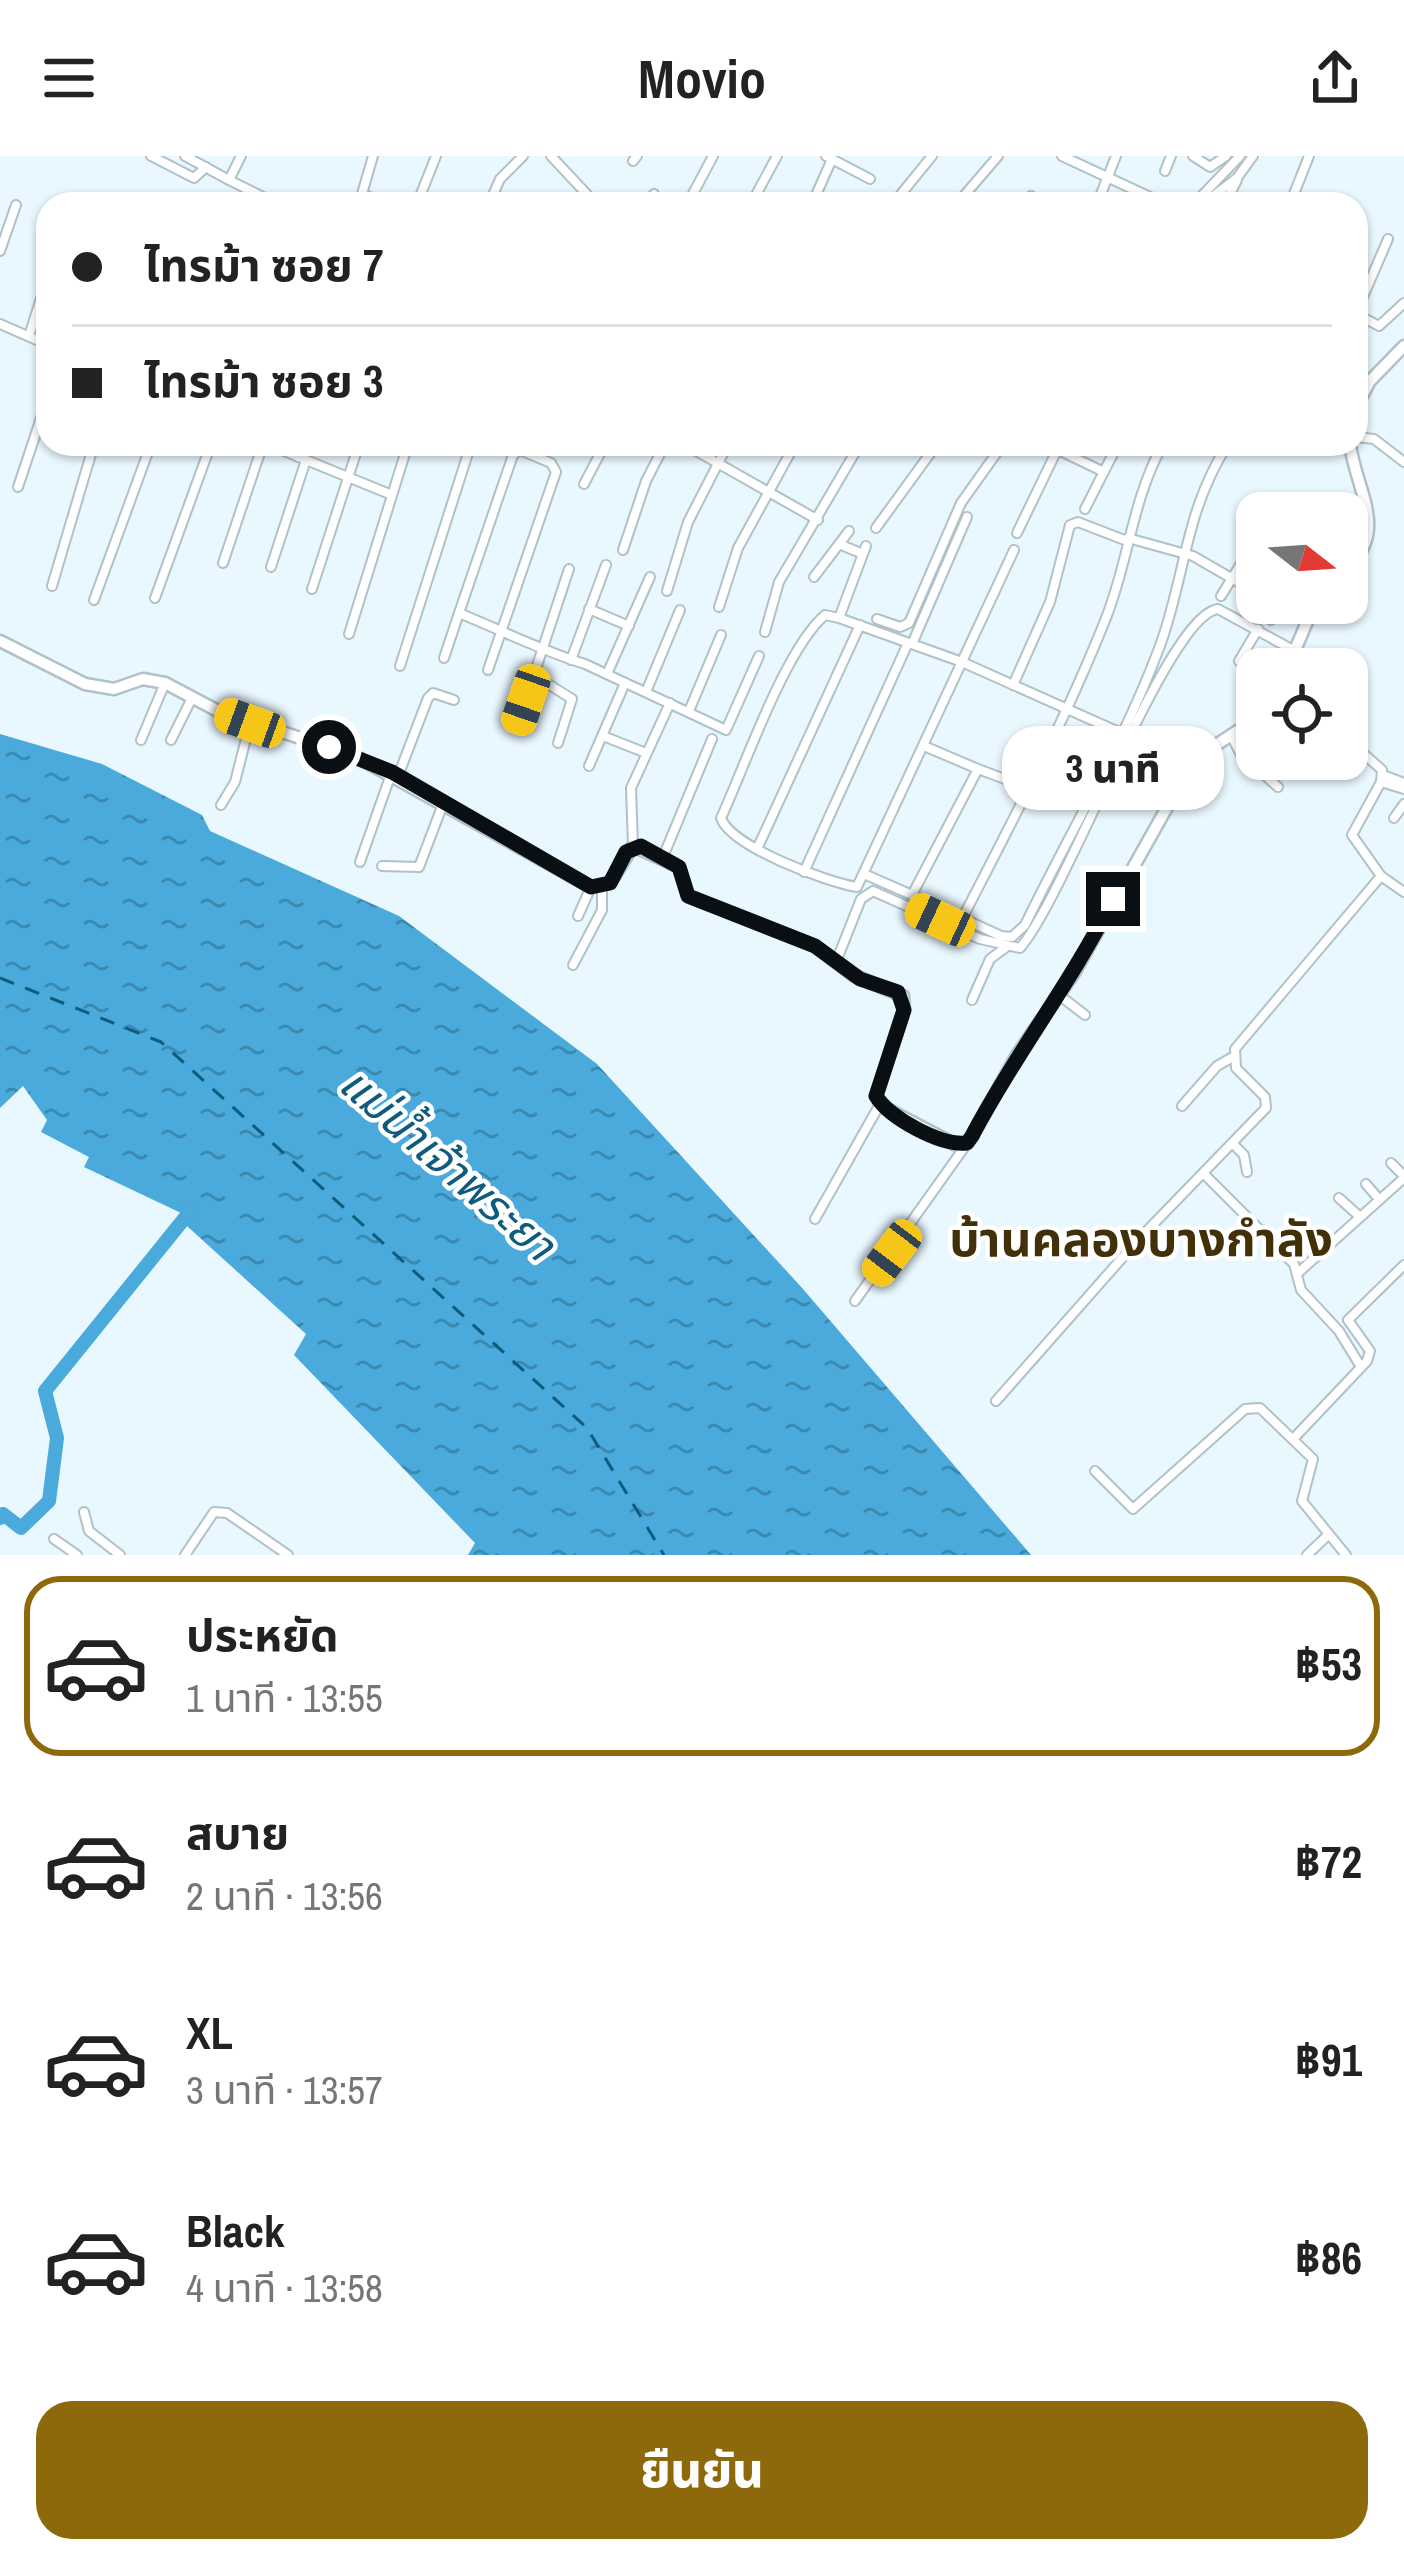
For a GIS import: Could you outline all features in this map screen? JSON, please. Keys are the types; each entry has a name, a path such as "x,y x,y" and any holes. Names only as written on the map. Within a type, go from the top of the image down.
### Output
{"street":[{"path":"151,156 194,178 206,167"},
{"path":"185,156 254,192"},
{"path":"229,179 241,156"},
{"path":"363,192 373,156"},
{"path":"422,192 436,156"},
{"path":"494,192 500,179 523,156"},
{"path":"551,156 585,192"},
{"path":"693,192 713,156"},
{"path":"758,192 777,156"},
{"path":"903,192 932,156"},
{"path":"969,192 998,156"},
{"path":"1062,156 1142,192"},
{"path":"1101,192 1116,156"},
{"path":"1165,171 1171,156"},
{"path":"1193,156 1214,167 1226,156"},
{"path":"1209,192 1240,156"},
{"path":"1231,192 1253,156"},
{"path":"1295,192 1309,156"},
{"path":"816,192 829,158 870,178"},
{"path":"1216,192 1237,178"},
{"path":"0,251 16,205"},
{"path":"1368,286 1388,239"},
{"path":"1368,320 1379,326 1404,303"},
{"path":"29,336 36,314"},
{"path":"0,324 36,339"},
{"path":"1368,385 1404,346"},
{"path":"18,487 36,433"},
{"path":"1368,438 1404,462"},
{"path":"52,586 90,456"},
{"path":"94,600 147,456"},
{"path":"154,598 207,456"},
{"path":"223,563 261,456"},
{"path":"295,456 392,496"},
{"path":"271,567 302,456"},
{"path":"312,589 355,456"},
{"path":"349,634 404,456"},
{"path":"400,666 467,456"},
{"path":"444,658 512,456"},
{"path":"488,670 556,472 551,463 536,456"},
{"path":"584,484 599,456"},
{"path":"623,550 659,456"},
{"path":"706,456 818,520"},
{"path":"667,591 688,522 721,456"},
{"path":"719,607 738,548 788,456"},
{"path":"765,632 779,582 853,456"},
{"path":"876,528 928,456"},
{"path":"877,619 900,627 909,623 961,503 994,456"},
{"path":"1018,533 1055,456"},
{"path":"1075,456 1104,472"},
{"path":"1085,509 1112,456"},
{"path":"962,917 1068,710 1109,612 1137,496 1157,456"},
{"path":"864,874 1001,936 1019,932 1121,734 1162,640 1197,498 1221,456"},
{"path":"1353,456 1360,492"},
{"path":"804,872 967,517"},
{"path":"1013,685 1050,602 1070,525 1078,522 1181,553 1236,580"},
{"path":"814,577 849,531"},
{"path":"839,544 864,550 839,618"},
{"path":"1014,550 962,662 924,746 857,887 804,872 730,833 721,818 821,616 839,618 962,662 1121,734"},
{"path":"572,660 607,565"},
{"path":"517,726 569,569"},
{"path":"1221,596 1236,572"},
{"path":"607,675 650,577"},
{"path":"836,962 861,899 873,891 1006,947 1020,948 1174,647 1191,625 1212,608 1290,648"},
{"path":"589,609 628,626"},
{"path":"646,692 680,610"},
{"path":"459,613 727,730 759,656"},
{"path":"758,847 860,626"},
{"path":"1247,648 1258,629"},
{"path":"688,711 721,635"},
{"path":"0,641 86,684 114,689 143,680 164,682 250,723 395,774 596,887 602,910 573,965"},
{"path":"534,675 572,699 558,743"},
{"path":"141,740 164,682"},
{"path":"589,766 625,683"},
{"path":"360,862 428,698 433,693 454,700"},
{"path":"171,740 193,697"},
{"path":"578,916 596,887 633,846 629,802 670,703"},
{"path":"221,805 235,782 250,723"},
{"path":"855,1300 967,1143 1017,1055 1059,995 1179,785 1198,758 1236,732"},
{"path":"1231,735 1240,753 1278,787"},
{"path":"602,736 646,753"},
{"path":"663,857 712,739"},
{"path":"924,746 1029,788"},
{"path":"1368,753 1382,779 1404,786"},
{"path":"912,896 978,769"},
{"path":"1382,779 1352,835 1381,876 1404,892"},
{"path":"382,866 419,867 444,802"},
{"path":"1394,818 1404,804"},
{"path":"633,846 679,867 688,896 815,946 904,1000 876,1092 880,1104 947,1144 967,1143"},
{"path":"1183,1106 1217,1066 1232,1058 1381,876"},
{"path":"972,1000 989,959 1006,947"},
{"path":"1059,995 1085,1015"},
{"path":"996,1401 1267,1103 1232,1058"},
{"path":"815,1219 880,1104"},
{"path":"1234,1144 1244,1155 1247,1172"},
{"path":"1299,1272 1404,1177 1391,1163"},
{"path":"1204,1174 1299,1272 1301,1291 1339,1331 1361,1367"},
{"path":"1366,1184 1378,1198"},
{"path":"1339,1198 1359,1216"},
{"path":"1295,1437 1361,1367 1370,1351 1348,1320 1404,1265"},
{"path":"1095,1471 1133,1509 1245,1409 1260,1408 1295,1437 1314,1465 1302,1501 1346,1555"},
{"path":"84,1512 88,1531 120,1555"},
{"path":"184,1555 214,1512 226,1514 288,1555"},
{"path":"1307,1555 1328,1535"},
{"path":"53,1539 77,1555"}],"water":[{"name":"แม่น้ำเจ้าพระยา","path":"0,734 102,764 202,815 210,831 399,916 597,1064 803,1289 1031,1555 468,1555 475,1543 294,1355 306,1334 177,1217 181,1213 84,1167 89,1157 41,1132 47,1120 23,1086 0,1108"}],"waterway":[{"path":"0,1518 3,1514 21,1528 49,1501 57,1438 45,1391 192,1209"}],"ferry route":[{"path":"0,978 161,1042 587,1428 664,1555"}],"district":[{"name":"บ้านคลองบางกำลัง","path":"1141,1238"}],"route":[{"path":"329,747 392,772 596,889 610,883 626,852 641,846 679,867 688,896 815,946 860,979 898,992 904,1010 876,1096 885,1108 947,1144 967,1143 972,1136 1017,1055 1074,973 1113,899"}]}
